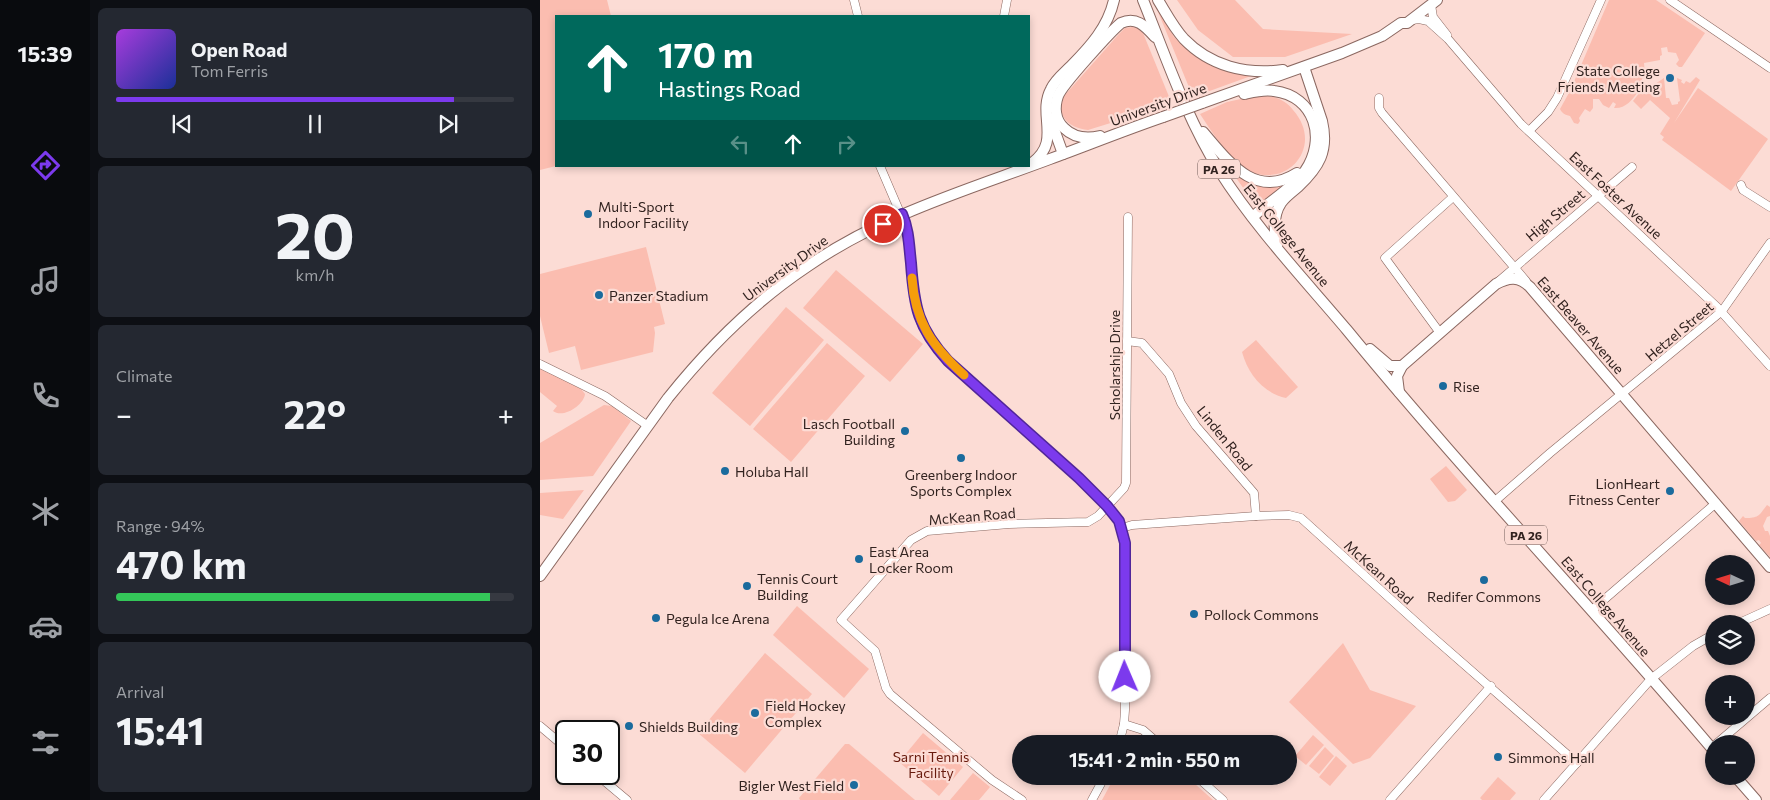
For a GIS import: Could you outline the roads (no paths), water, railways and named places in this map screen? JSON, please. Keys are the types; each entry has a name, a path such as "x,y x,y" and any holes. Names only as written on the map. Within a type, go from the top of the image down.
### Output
{"main road":[{"path":"1030,164 1042,155 1047,144 1047,100 1051,89 1097,37 1111,13 1114,0"},
{"name":"East College Avenue","path":"1142,0 1191,117 1219,169 1253,217 1399,393 1651,679 1705,737"},
{"path":"1158,0 1183,37 1194,48 1214,61 1249,71 1304,68 1322,121 1324,144 1320,160 1312,174 1280,205 1275,225 1277,246"},
{"name":"University Drive","path":"1030,165 1304,68 1368,42 1406,22 1403,18 1432,2"},
{"path":"1120,132 1093,137 1080,137 1070,133 1063,127 1056,114 1059,93 1112,32 1124,22 1140,22 1160,43"},
{"path":"1205,102 1274,90 1294,97 1308,111 1316,128 1316,145 1309,163 1299,177 1253,217"},
{"path":"1047,113 1053,122 1063,154"},
{"path":"1191,117 1228,160 1251,179 1268,182 1281,181 1295,175 1309,163"},
{"name":"University Drive","path":"540,576 668,398 705,355 756,306 793,276 846,242 921,205 1025,167"},
{"path":"1496,284 1514,278 1530,287"},
{"name":"High Street","path":"1402,366 1496,284"},
{"name":"East Beaver Avenue","path":"1530,287 1770,567"},
{"name":"East College Avenue","path":"1358,344 1369,349 1390,366 1402,366"},
{"path":"1399,393 1397,376 1402,366"},
{"path":"1743,785 1756,800"}],"street":[{"path":"855,0 858,15"},
{"path":"1004,15 1007,0"},
{"path":"1529,131 1545,115 1557,98 1601,0"},
{"path":"1670,0 1770,68"},
{"name":"East Foster Avenue","path":"1432,2 1434,17 1445,31 1448,39"},
{"name":"East Foster Avenue","path":"1406,22 1420,19 1428,21 1448,39 1529,131 1722,311 1770,366"},
{"name":"East Beaver Avenue","path":"1379,98 1379,108 1382,113 1530,287"},
{"path":"880,167 902,214 909,236 915,306 934,345 948,361 1079,478 1116,516 1122,528 1125,543 1126,695 1121,735"},
{"name":"High Street","path":"1496,284 1632,167"},
{"path":"1741,185 1744,190 1770,207"},
{"path":"1440,334 1386,262 1385,258 1453,197"},
{"name":"Scholarship Drive","path":"1107,506 1122,491 1126,483 1128,217"},
{"name":"Hetzel Street","path":"1495,501 1722,311 1770,244"},
{"name":"Linden Road","path":"1127,341 1142,343 1166,370 1181,403 1196,426 1254,493 1256,516"},
{"path":"540,364 605,396 648,426"},
{"path":"1592,610 1716,503"},
{"name":"McKean Road","path":"1022,800 992,780 890,694 886,688 874,651 841,620 911,540 927,530 1009,524 1086,523 1094,520 1107,506"},
{"name":"McKean Road","path":"1122,528 1132,525 1256,516 1292,515 1303,520 1333,549 1577,763"},
{"path":"1755,616 1770,609"},
{"path":"1544,800 1651,679 1693,646 1705,639"},
{"path":"1390,800 1491,686"},
{"path":"1728,735 1770,698"},
{"path":"1124,724 1143,730 1149,735"},
{"path":"540,726 555,739"},
{"path":"609,785 627,800"},
{"path":"1092,800 1100,785"},
{"path":"1206,785 1222,800"}],"place":[{"name":"State College Friends Meeting","path":"1670,78"},
{"name":"Multi-Sport Indoor Facility","path":"588,214"},
{"name":"Panzer Stadium","path":"599,295"},
{"name":"Rise","path":"1443,386"},
{"name":"Lasch Football Building","path":"905,431"},
{"name":"Greenberg Indoor Sports Complex","path":"961,458"},
{"name":"Holuba Hall","path":"725,471"},
{"name":"LionHeart Fitness Center","path":"1670,491"},
{"name":"East Area Locker Room","path":"859,559"},
{"name":"Redifer Commons","path":"1484,580"},
{"name":"Tennis Court Building","path":"747,586"},
{"name":"Pollock Commons","path":"1194,614"},
{"name":"Pegula Ice Arena","path":"656,618"},
{"name":"Field Hockey Complex","path":"755,713"},
{"name":"Shields Building","path":"629,726"},
{"name":"Simmons Hall","path":"1498,757"},
{"name":"Bigler West Field","path":"854,785"}],"park label":[{"name":"Sarni Tennis Facility","path":"931,764"}]}
